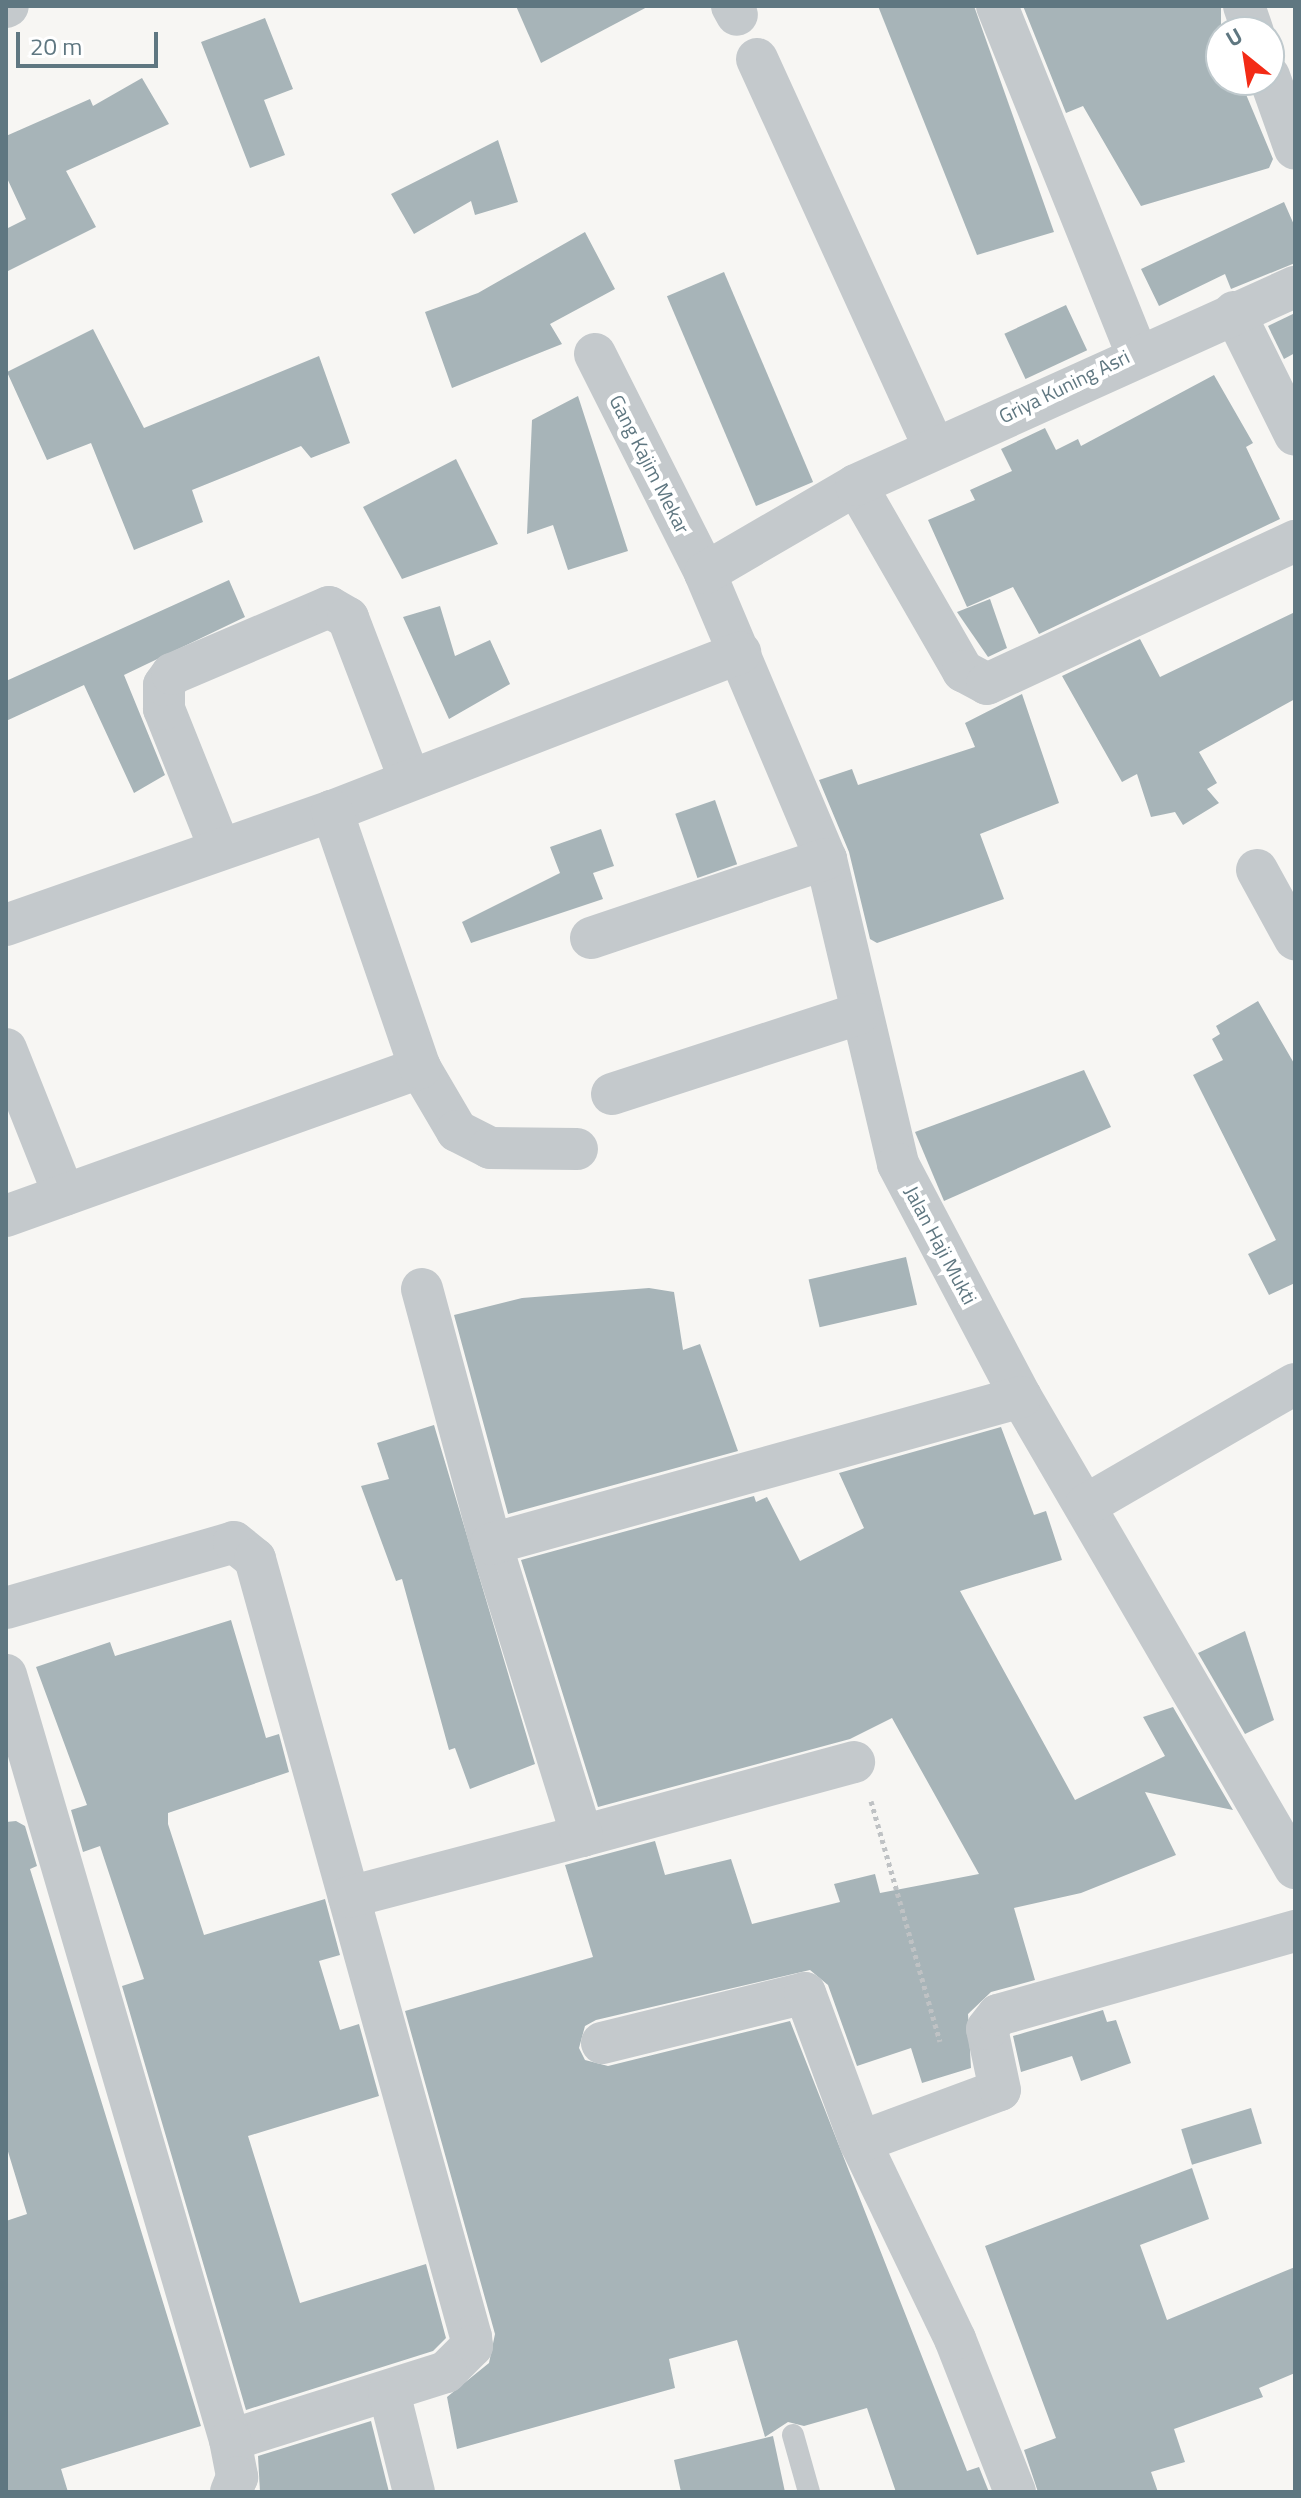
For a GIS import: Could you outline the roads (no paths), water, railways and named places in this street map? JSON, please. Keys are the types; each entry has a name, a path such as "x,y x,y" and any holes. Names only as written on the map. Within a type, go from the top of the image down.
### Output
{"street":[{"name":"Griya Kuning Asri","path":"705,573 856,485 1137,355 997,6"},
{"path":"757,59 934,447"},
{"path":"1276,96 1295,149"},
{"path":"1137,355 1295,287"},
{"path":"1234,312 1295,435"},
{"name":"Gang Kajim Mekar","path":"595,354 705,573"},
{"path":"856,485 963,671 987,684 1295,541"},
{"name":"Jalan Haji Mukti","path":"705,573 826,859 858,1014 898,1164 1021,1397 1295,1868"},
{"path":"220,849 164,709 164,685 329,607 348,618 410,780"},
{"path":"6,925 332,811 740,653"},
{"path":"332,811 434,1102 468,1137 490,1148 577,1149"},
{"path":"591,938 826,859"},
{"path":"1257,870 1295,939"},
{"path":"612,1094 858,1014"},
{"path":"6,1049 64,1195"},
{"path":"6,1216 420,1068"},
{"path":"422,1289 491,1544 582,1836"},
{"path":"1086,1505 1295,1384"},
{"path":"491,1544 1021,1397"},
{"path":"6,1608 234,1542 247,1548 349,1897 471,2337 472,2346 446,2372 230,2440"},
{"path":"6,1675 230,2440 237,2477 231,2492"},
{"path":"349,1897 854,1762"},
{"path":"860,2142 1000,2090 987,2029 998,2015 1295,1931"},
{"path":"602,2043 805,1993 860,2142 955,2339 1015,2492"},
{"path":"389,2392 414,2492"}],"lane":[{"path":"793,2435 809,2492"}]}
